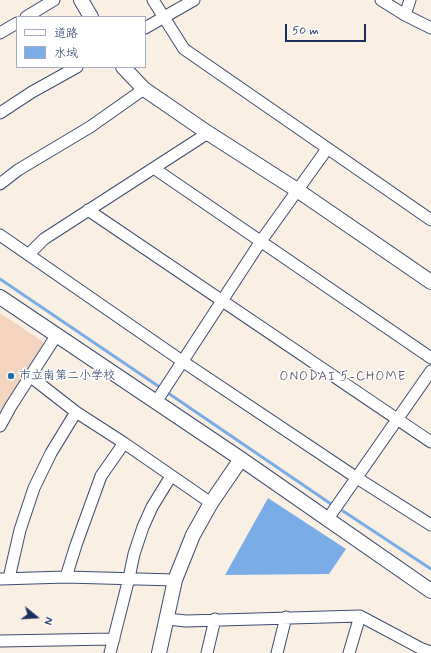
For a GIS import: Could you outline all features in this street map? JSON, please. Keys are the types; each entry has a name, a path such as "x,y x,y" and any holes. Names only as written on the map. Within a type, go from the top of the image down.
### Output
{"street":[{"path":"28,16 54,0"},
{"path":"80,0 90,16"},
{"path":"153,0 184,49 431,220"},
{"path":"146,27 194,0"},
{"path":"381,0 405,15 431,28"},
{"path":"405,15 410,0"},
{"path":"0,33 16,23"},
{"path":"0,113 32,92 75,68"},
{"path":"124,68 144,89 208,134 297,190 431,282"},
{"path":"0,184 18,170 90,127 144,89"},
{"path":"29,254 44,239 208,134"},
{"path":"156,402 261,241 327,149"},
{"path":"155,169 431,358"},
{"path":"88,210 431,442"},
{"path":"0,234 182,361 357,478 431,525"},
{"path":"0,297 241,459 431,591"},
{"path":"0,426 11,406 56,336"},
{"path":"327,520 431,371"},
{"path":"31,377 76,412 211,503"},
{"path":"76,412 50,453 34,488 5,579 66,577 175,580"},
{"path":"66,577 76,545 102,476 124,443"},
{"path":"159,653 175,580 193,535 211,503 241,459"},
{"path":"110,653 134,554 143,527 152,507 171,476"},
{"path":"167,619 186,620 360,616 425,651"},
{"path":"349,653 360,616"},
{"path":"277,653 286,618"},
{"path":"207,653 215,619"},
{"path":"0,641 114,639"}],"shaded area":[{"name":"市立南第二小学校","path":"0,313 42,341 43,344 0,413"}],"water":[{"path":"268,498 346,549 329,574 225,575"}],"waterway":[{"path":"0,279 161,388"},
{"path":"168,393 334,506"},
{"path":"343,511 431,569"}],"place":[{"name":"市立南第二小学校","path":"11,376"}],"district":[{"name":"ONODAI 5-CHOME","path":"343,377"}]}
